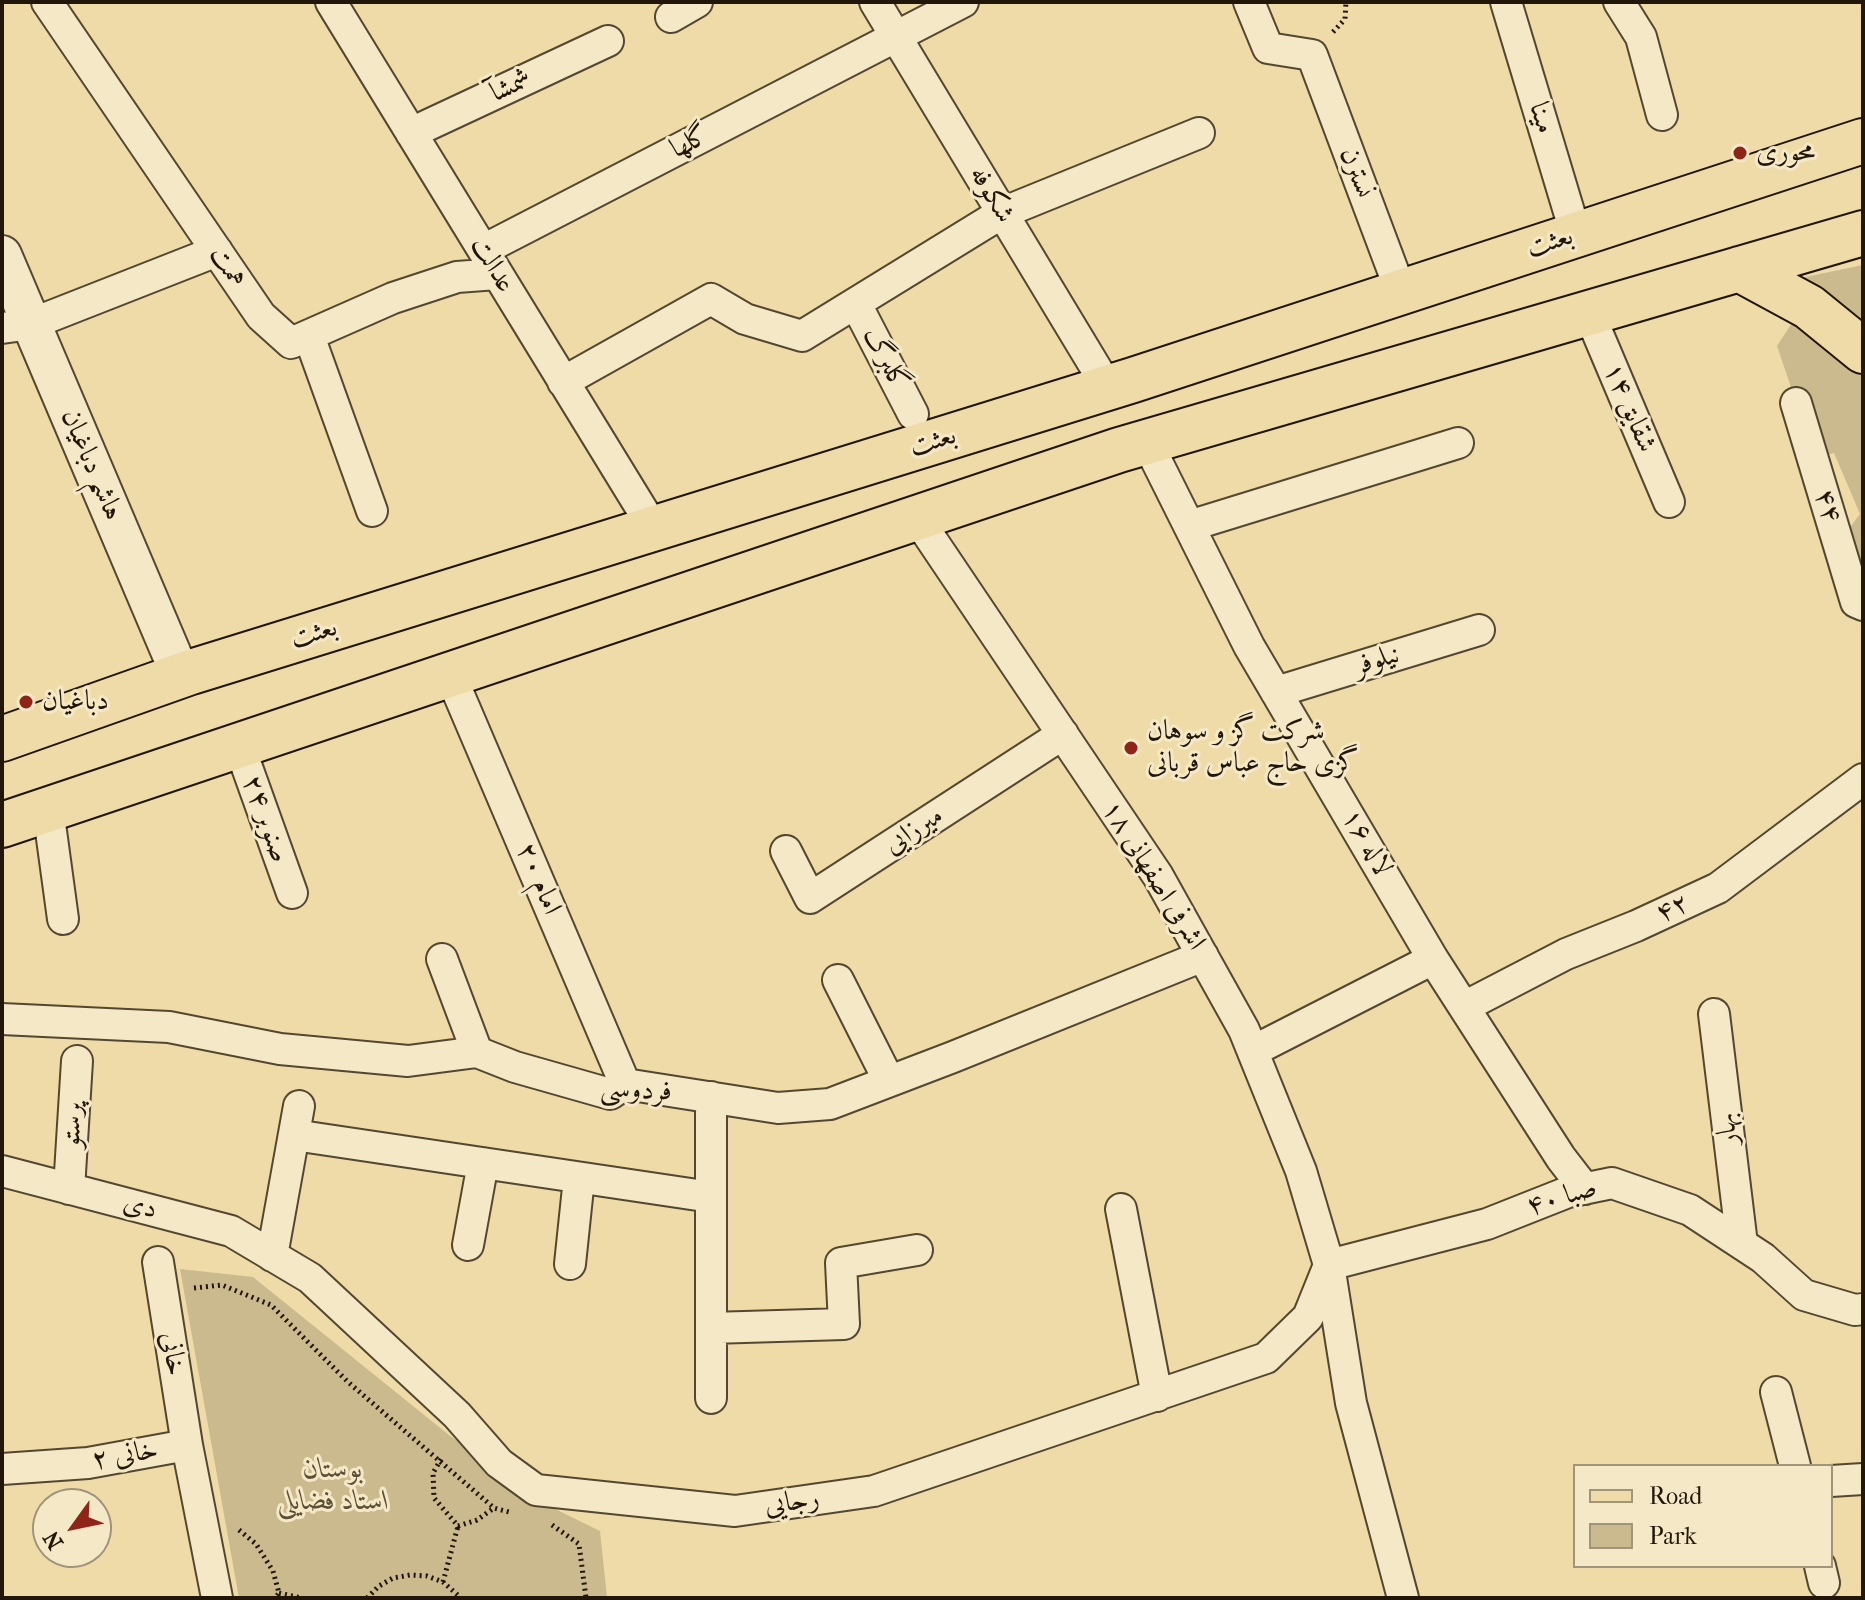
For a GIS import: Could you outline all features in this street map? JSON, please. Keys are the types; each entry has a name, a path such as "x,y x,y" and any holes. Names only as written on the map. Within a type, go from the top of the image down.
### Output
{"main road":[{"name":"بعثت","path":"2,739 181,676 1108,388 1863,141"},
{"path":"2,825 1147,442 1863,233"},
{"path":"1739,269 1809,307 1863,351"}],"street":[{"name":"همت","path":"47,2 261,316 291,343 309,336"},
{"path":"671,17 697,2"},
{"name":"شکوفه","path":"875,2 1108,388"},
{"name":"گلها","path":"490,262 896,36 963,2"},
{"name":"نسترن","path":"1249,2 1268,48 1312,55 1401,292"},
{"name":"مینا","path":"1506,2 1576,235"},
{"path":"1619,2 1641,37 1662,115"},
{"name":"عدالت","path":"333,3 654,529"},
{"name":"شمشآ","path":"411,133 608,41"},
{"path":"563,382 711,299 745,319 802,336 1002,213 1199,133"},
{"path":"17,326 217,251"},
{"name":"هاشم دباغیان","path":"2,255 17,326 181,676"},
{"path":"372,511 309,336 393,298 457,277 490,262"},
{"name":"گلبرگ","path":"856,304 913,414"},
{"name":"شقایق ۱۴","path":"1589,313 1669,502"},
{"name":"۴۴","path":"1796,403 1856,602 1863,605"},
{"name":"لاله ۱۶","path":"1147,442 1249,646 1433,959 1561,1158 1585,1189"},
{"path":"1189,526 1458,443"},
{"name":"اشرفی اصفهانی ۱۸","path":"917,518 1158,876 1253,1051 1301,1171 1329,1265 1351,1403 1403,1598"},
{"name":"نیلوفر","path":"1276,692 1479,630"},
{"name":"امام ۲۰","path":"450,674 625,1084"},
{"name":"میرزایی","path":"786,851 810,898 1063,734"},
{"name":"صنوبر ۲۴","path":"239,745 292,893"},
{"name":"۴۲","path":"1464,1007 1566,954 1718,888 1863,779"},
{"path":"48,809 63,919"},
{"name":"فردوسی","path":"2,1019 169,1027 280,1049 408,1061 477,1052 515,1067 610,1094 625,1084 778,1108 830,1104 1203,956"},
{"path":"442,959 477,1052"},
{"path":"1253,1051 1433,959"},
{"path":"838,980 889,1081"},
{"name":"بهار","path":"1714,1014 1742,1244"},
{"name":"پرستو","path":"69,1189 77,1061"},
{"path":"711,1097 711,1398"},
{"path":"272,1256 297,1120 483,1163 711,1197"},
{"path":"468,1245 483,1163"},
{"name":"دی","path":"2,1171 231,1231 272,1256"},
{"path":"570,1264 579,1178"},
{"name":"صبا ۴۰","path":"1329,1265 1487,1224 1568,1192 1612,1183 1690,1210 1763,1258 1804,1295 1855,1310 1863,1309"},
{"path":"1121,1209 1157,1396"},
{"path":"711,1328 844,1324 841,1263 917,1250"},
{"name":"رجایی","path":"272,1256 310,1278 457,1415 499,1463 536,1490 735,1511 874,1491 1266,1358 1308,1317 1329,1265"},
{"name":"خانی","path":"158,1262 187,1445"},
{"path":"1776,1392 1794,1464"},
{"name":"خانی ۲","path":"2,1469 88,1463 187,1445 217,1598"},
{"path":"1833,1481 1863,1479"}],"path":[{"path":"196,1303 193,1288 222,1285 271,1305 348,1382 441,1459 494,1508 522,1515"},
{"path":"441,1459 433,1473 434,1498 458,1526"},
{"path":"458,1526 477,1520 494,1508"},
{"path":"549,1522 579,1544 586,1598"},
{"path":"443,1582 458,1526"},
{"path":"241,1543 239,1530 256,1544 273,1571 277,1595 301,1598"},
{"path":"367,1598 393,1578 410,1575 427,1576 443,1582 461,1598"}],"green space":[{"path":"1863,265 1863,336 1791,280"},
{"path":"1792,323 1807,327 1863,373 1863,567 1854,576 1835,547 1860,514 1834,453 1815,458 1777,346"},
{"name":"بوستان استاد فضایلی","path":"180,1269 253,1277 449,1435 551,1507 600,1531 607,1598 239,1598"}],"place":[{"name":"محوری","path":"1740,153"},
{"name":"دباغیان","path":"26,702"},
{"name":"شرکت گز و سوهان گزی حاج عباس قربانی","path":"1131,748"}]}
